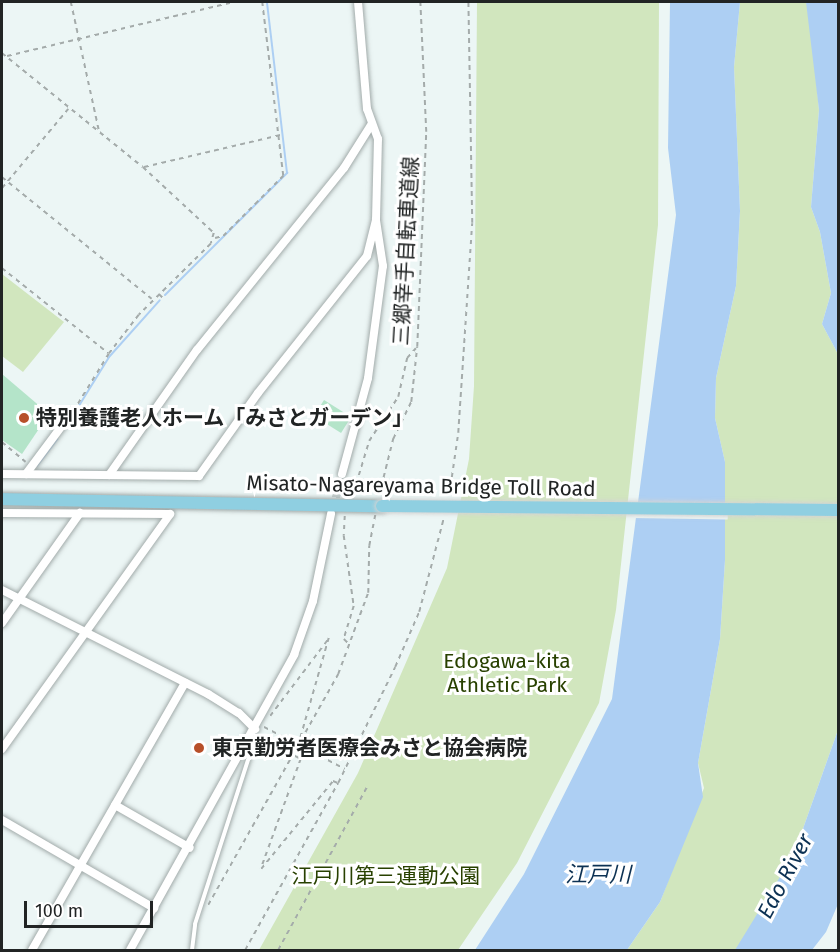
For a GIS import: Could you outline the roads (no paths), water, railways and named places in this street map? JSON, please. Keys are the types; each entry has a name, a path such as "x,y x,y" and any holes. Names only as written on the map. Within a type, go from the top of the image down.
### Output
{"main road":[{"name":"Misato-Nagareyama Bridge Toll Road","path":"2,499 321,505 381,500 838,510"}],"street":[{"path":"342,474 372,355 383,266 376,220 378,139 371,125 358,2"},
{"path":"109,475 197,350 344,168 371,125"},
{"path":"2,474 199,476 258,393 368,256 376,220"},
{"path":"26,474 70,415"},
{"path":"2,513 170,514 2,749"},
{"path":"2,623 80,513"},
{"path":"130,951 256,730 303,634 331,514"},
{"path":"2,590 226,704 256,730"},
{"path":"32,951 186,683"},
{"path":"115,806 190,848"},
{"path":"2,820 154,908"}],"lane":[{"path":"192,951 195,924 256,730"}],"water":[{"name":"江戸川","path":"670,2 740,2 734,67 740,211 736,286 716,378 715,418 725,462 725,560 720,639 698,763 703,797 660,902 627,950 475,950 524,874 612,699 676,215 668,148"},
{"path":"806,2 838,2 838,354 822,324 831,293 820,232 811,207 819,110"},
{"name":"Edo River","path":"838,730 838,904 826,932 812,950 735,950 794,854"}],"waterway":[{"path":"165,295 287,173 267,2"},
{"path":"72,417 109,357 160,300"},
{"path":"37,466 57,439"}],"tunnel":[{"path":"333,509 342,474"}],"place":[{"name":"特別養護老人ホーム「みさとガーデン」","path":"24,418"},
{"name":"東京勤労者医療会みさと協会病院","path":"199,748"}],"park label":[{"name":"Edogawa-kita Athletic Park","path":"507,673"},
{"name":"江戸川第三運動公園","path":"386,876"}]}
